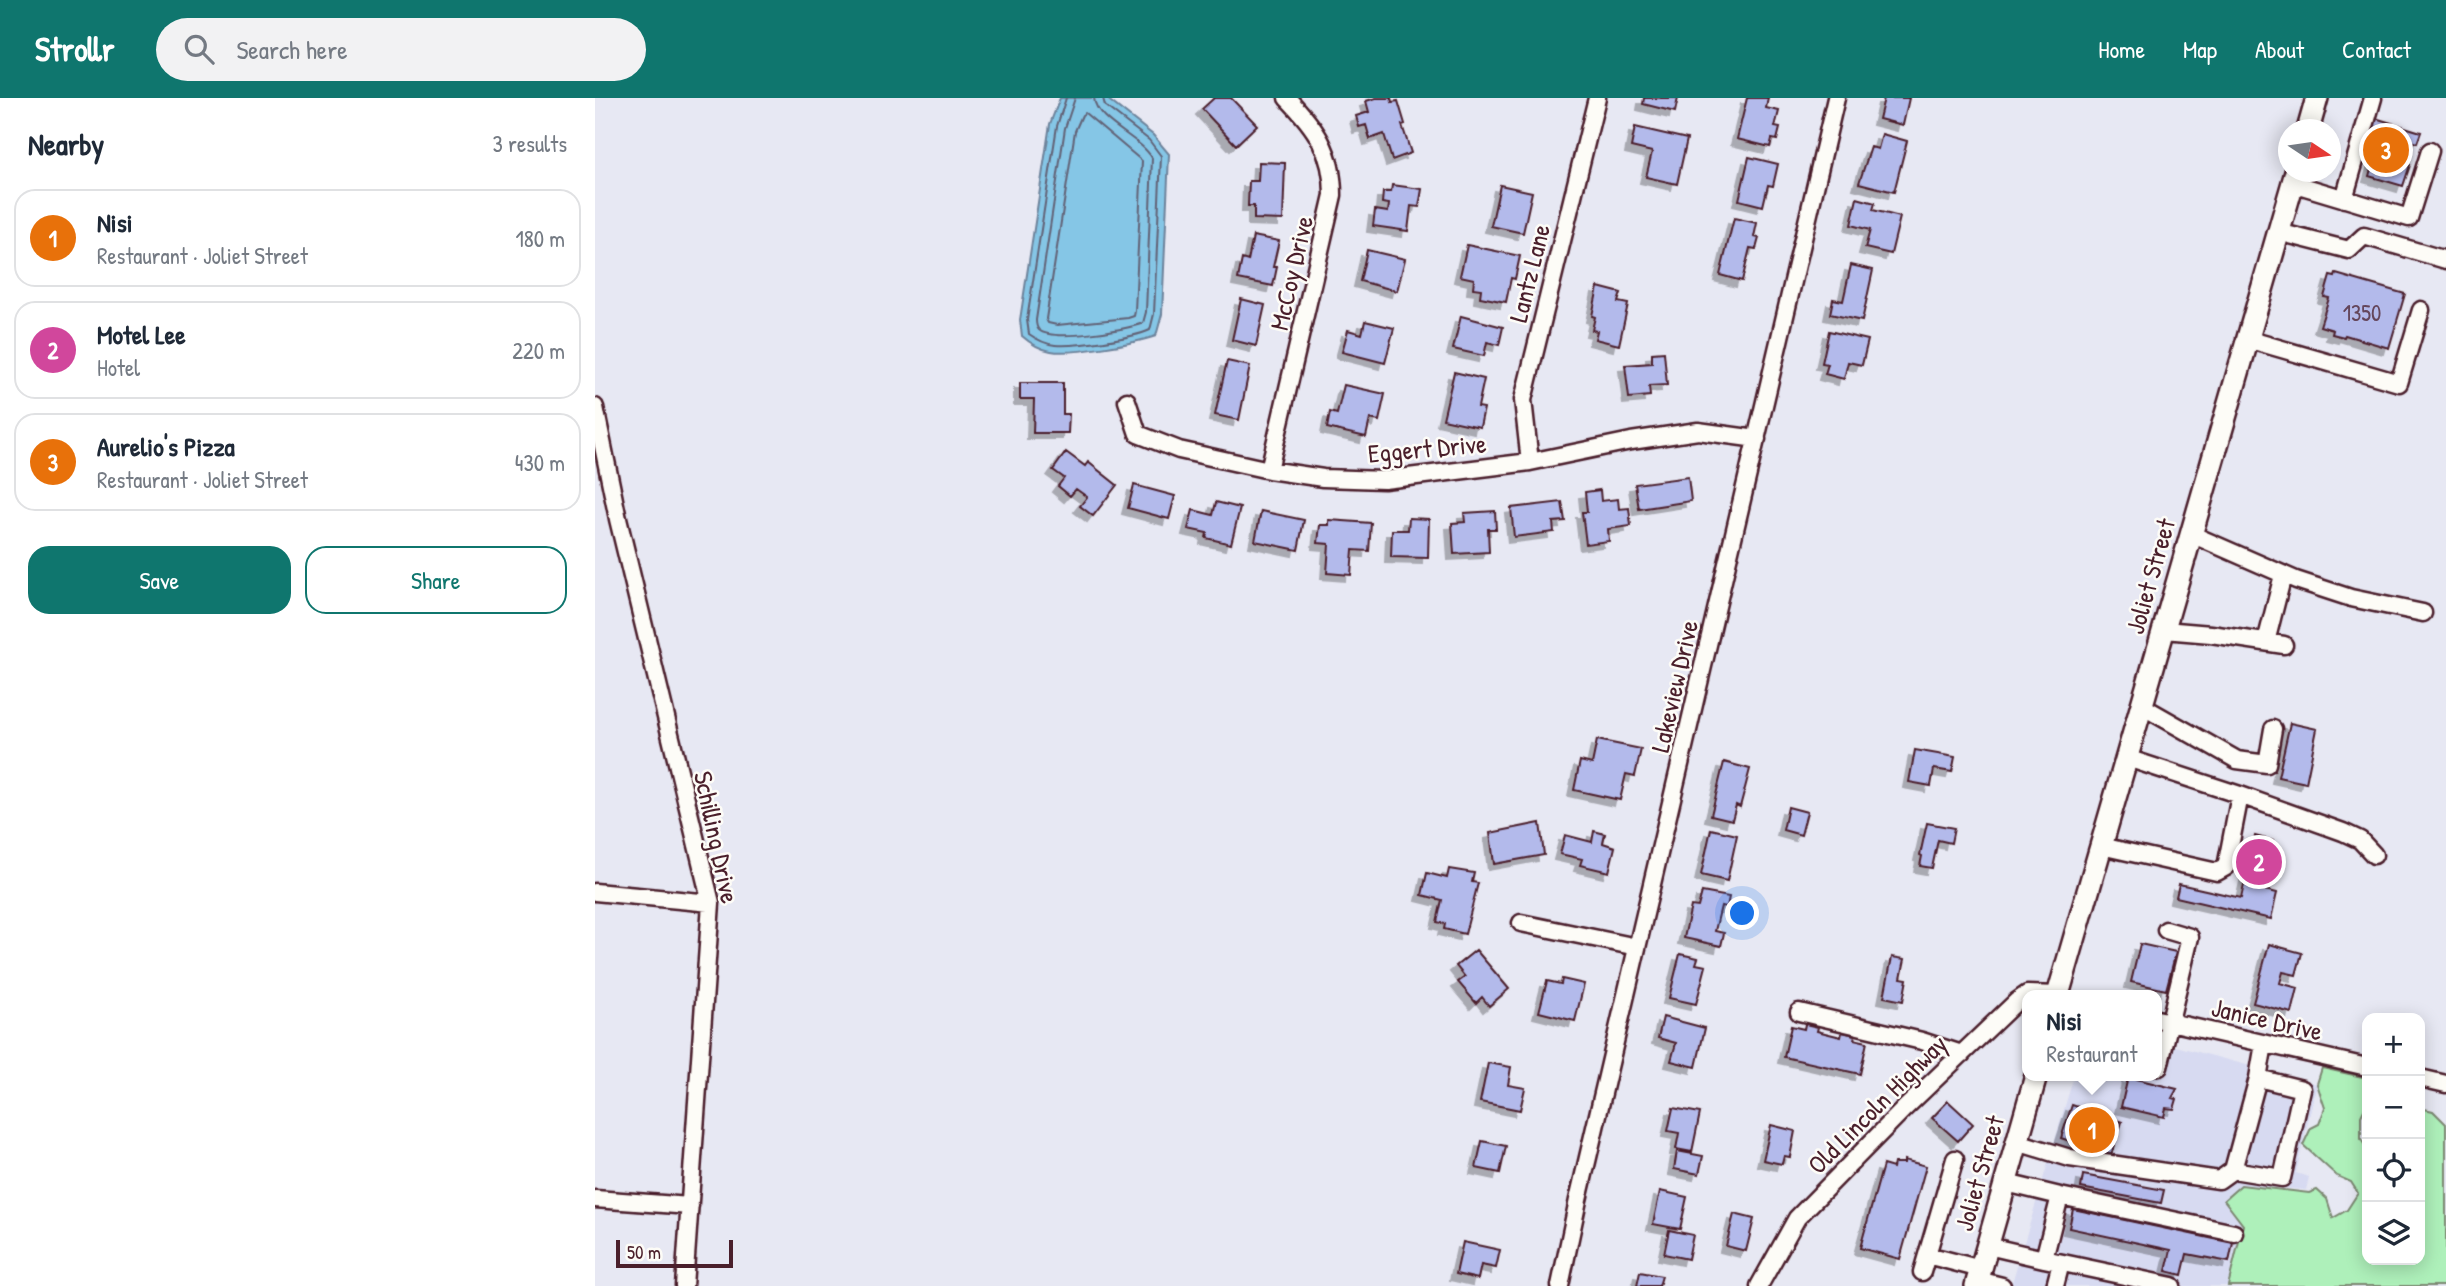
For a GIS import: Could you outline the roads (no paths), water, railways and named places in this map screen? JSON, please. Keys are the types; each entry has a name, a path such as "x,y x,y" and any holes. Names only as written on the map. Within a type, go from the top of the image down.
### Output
{"main road":[{"path":"2311,119 2317,98"},
{"name":"Joliet Street","path":"2060,990 2293,182"},
{"name":"Joliet Street","path":"1979,1278 2035,1081"}],"street":[{"name":"McCoy Drive","path":"1269,470 1333,195 1333,174 1327,153 1307,119 1287,98"},
{"name":"Lantz Lane","path":"1529,462 1523,400 1597,98"},
{"name":"Lakeview Drive","path":"1560,1286 1836,98"},
{"path":"2344,199 2374,98"},
{"path":"2305,182 2344,199 2409,218 2430,151"},
{"path":"2278,232 2349,250 2364,236 2446,260"},
{"path":"2247,339 2399,383 2421,310"},
{"name":"Eggert Drive","path":"1127,401 1138,434 1178,450 1269,470 1323,478 1384,480 1529,462 1631,441 1698,431 1757,439"},
{"name":"Schilling Drive","path":"595,407 618,519 711,903 684,1286"},
{"path":"2191,534 2283,575 2351,598 2423,613"},
{"path":"2266,642 2283,575"},
{"path":"2164,630 2284,645"},
{"path":"2142,706 2237,760 2267,764 2273,729"},
{"path":"2127,758 2343,832 2360,840 2374,855"},
{"path":"2101,846 2195,869 2222,871 2226,867 2240,795"},
{"path":"595,892 711,903"},
{"path":"1521,923 1637,947"},
{"path":"2163,1020 2190,937 2166,930"},
{"name":"Old Lincoln Highway","path":"1759,1286 1797,1219 1962,1054 2022,999"},
{"path":"1799,1012 1921,1041 1962,1054"},
{"name":"Janice Drive","path":"2163,1020 2362,1066"},
{"path":"2017,1142 2070,1158 2219,1180 2233,1170 2258,1078 2264,1044"},
{"path":"2233,1170 2281,1178 2302,1089 2258,1078"},
{"path":"2425,1079 2446,1084"},
{"path":"1922,1272 1955,1159"},
{"path":"2005,1183 2234,1233"},
{"path":"2045,1259 2060,1196"},
{"path":"595,1199 690,1206"},
{"path":"1988,1246 2172,1286"},
{"path":"1927,1255 2002,1286"},
{"path":"2055,1286 2061,1263"}],"water":[{"path":"1060,98 1106,98 1153,135 1169,154 1162,314 1156,336 1103,348 1061,352 1039,347 1022,336 1020,320 1050,124"}],"place":[{"name":"Aurelio's Pizza","path":"2386,150"},
{"name":"Motel Lee","path":"2259,862"},
{"name":"Nisi","path":"2092,1130"}]}
